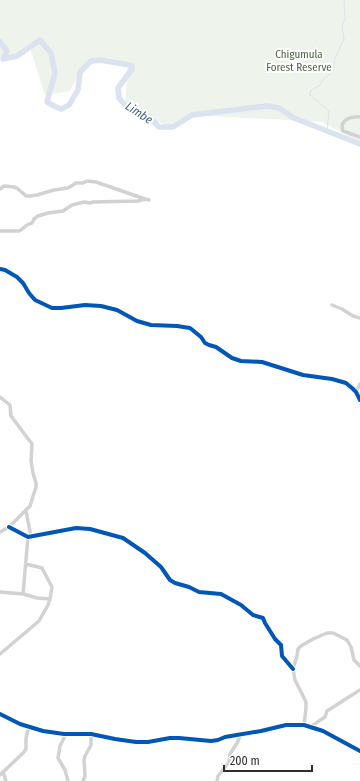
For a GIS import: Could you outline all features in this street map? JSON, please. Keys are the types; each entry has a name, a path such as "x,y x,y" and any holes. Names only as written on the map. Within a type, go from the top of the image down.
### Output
{"street":[{"path":"360,116 344,121 342,128 343,131 360,137"},
{"path":"0,188 4,186 14,187 26,196 30,196 68,188 76,183 90,181 147,199 138,201 84,202 72,205 64,211 38,216 32,223 24,227 22,230 0,231"},
{"path":"0,269 5,270 17,277 36,300 52,308 85,305 101,306 117,310 137,321 151,325 190,328 201,337 205,343 216,347 232,358 241,361 262,362 303,375 332,379 350,385 360,400"},
{"path":"332,305 360,318"},
{"path":"356,392 360,384"},
{"path":"0,397 10,405 11,416 33,446 31,461 36,483 30,506 10,527 0,532"},
{"path":"23,594 30,537 26,511"},
{"path":"10,527 30,537 76,528 90,529 123,538 145,553 161,567 170,580 175,583 199,592 221,594 240,605 253,615 263,618 280,644 282,656 293,669"},
{"path":"0,654 39,621 50,599 52,587 43,569 41,567 26,564"},
{"path":"0,592 23,594 36,598 50,599"},
{"path":"304,725 306,702 295,680 293,669 298,649 313,639 327,633 333,633 347,640 351,647 354,660 360,666"},
{"path":"310,727 324,717 327,711 360,690"},
{"path":"0,714 20,724 43,731 64,734 91,734 136,742 148,742 170,738 211,741 286,725 304,725 323,731 360,751"},
{"path":"6,781 2,774 26,749 26,738 29,726"},
{"path":"64,734 58,758 65,770 68,781"},
{"path":"83,781 85,776 84,760 91,745 91,734"},
{"path":"217,781 218,776 229,762 230,754 238,743 241,734"}],"green space":[{"name":"Chigumula Forest Reserve","path":"0,0 360,0 360,142 322,122 191,115 174,128 125,109 128,62 84,64 70,91 45,95 30,48 2,60 0,57"}],"waterway":[{"path":"327,131 329,111 310,95 311,90 319,86 333,71 335,58 344,39 342,26 345,19 344,0"},
{"name":"Limbe","path":"0,42 7,51 3,59 17,56 40,40 51,53 55,73 47,102 61,109 69,105 78,90 80,72 91,61 100,60 132,66 132,69 118,88 119,98 125,105 151,119 159,127 173,127 192,115 267,106 279,108 294,118 360,144"}],"cycle path":[{"path":"0,269 5,270 17,277 35,300 52,308 85,305 101,306 117,310 137,321 151,325 190,328 201,337 205,343 216,347 232,358 241,361 262,362 303,375 332,379 346,383 356,392 360,400"},
{"path":"9,527 28,537 76,528 90,529 123,538 145,553 161,567 170,580 175,583 199,592 221,594 241,605 253,615 263,618 275,639 281,645 282,656 293,669"},
{"path":"0,714 20,724 43,731 64,734 91,734 136,742 148,742 170,738 211,741 286,725 304,725 323,731 360,751"}]}
